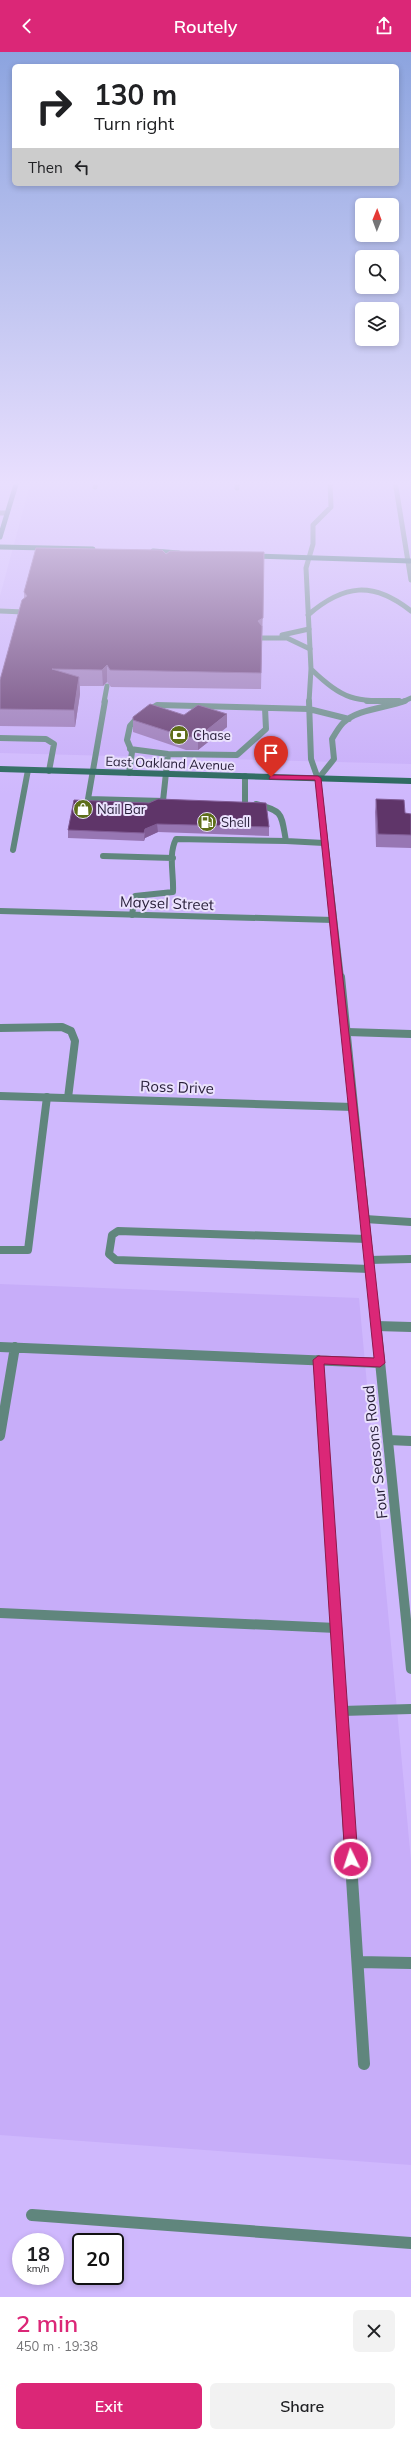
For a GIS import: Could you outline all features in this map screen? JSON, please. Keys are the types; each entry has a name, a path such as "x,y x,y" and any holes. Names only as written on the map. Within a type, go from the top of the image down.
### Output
{"main road":[{"name":"East Oakland Avenue","path":"0,769 411,781"}],"street":[{"name":"Four Seasons Road","path":"307,586 311,670 309,709 311,759 318,778 324,842 347,1032 353,1107 411,1669"},
{"path":"308,615 322,601 334,594 360,590 391,596 411,612"},
{"path":"0,611 24,612"},
{"path":"309,629 288,636 262,636 287,638 310,649"},
{"path":"311,670 333,692 343,697 365,702 402,702"},
{"path":"107,686 88,799 170,802"},
{"path":"318,778 334,759 332,738 336,731 349,719 366,711 402,702 411,698"},
{"path":"129,773 130,749 127,740 130,726 138,717 157,705 309,709 349,719"},
{"path":"130,749 168,754 237,755 266,729 265,708"},
{"path":"0,738 46,739 54,744 49,771"},
{"path":"163,801 168,754"},
{"path":"13,850 28,770"},
{"path":"245,776 245,804"},
{"path":"237,804 261,804 275,809 282,818 286,841"},
{"path":"132,915 135,896 173,892 173,858 171,848 176,839 324,842"},
{"path":"103,856 173,858"},
{"name":"Maysel Street","path":"0,911 333,920"},
{"path":"0,1028 62,1027 71,1031 75,1041 68,1098"},
{"path":"347,1032 411,1034"},
{"name":"Ross Drive","path":"0,1096 353,1107"},
{"path":"0,1250 28,1250 47,1097"},
{"path":"365,1220 411,1222"},
{"path":"367,1239 118,1231 112,1235 109,1254 116,1260 370,1264 411,1259"},
{"path":"376,1326 411,1326"},
{"path":"0,1347 380,1363"},
{"path":"0,1436 15,1347"},
{"path":"318,1360 364,2064"},
{"path":"388,1440 411,1441"},
{"path":"0,1613 336,1628"},
{"path":"342,1711 411,1709"},
{"path":"358,1962 411,1963"},
{"path":"32,2215 411,2243"}],"shaded area":[{"path":"3,586 411,586 411,764 0,753 0,596"},
{"path":"0,1284 359,1298 411,1861 411,2165 0,2135"}],"building":[{"path":"26,586 263,586 263,618 258,621 262,626 261,673 110,670 107,665 102,670 52,669 79,677 74,710 0,709 0,680 22,600 27,596 24,592"},
{"path":"150,704 184,715 198,705 227,714 198,737 186,737 133,720 133,717"},
{"path":"158,799 266,803 269,827 157,824 145,829 144,833 68,830 74,800 149,803"},
{"path":"376,799 404,800 405,813 411,814 411,835 378,834"}],"place":[{"name":"Chase","path":"179,735"},
{"name":"Nail Bar","path":"83,809"},
{"name":"Shell","path":"207,822"}],"route":[{"path":"271,777 318,778 333,920 347,1032 354,1121 380,1363 318,1360 351,1859"}]}
